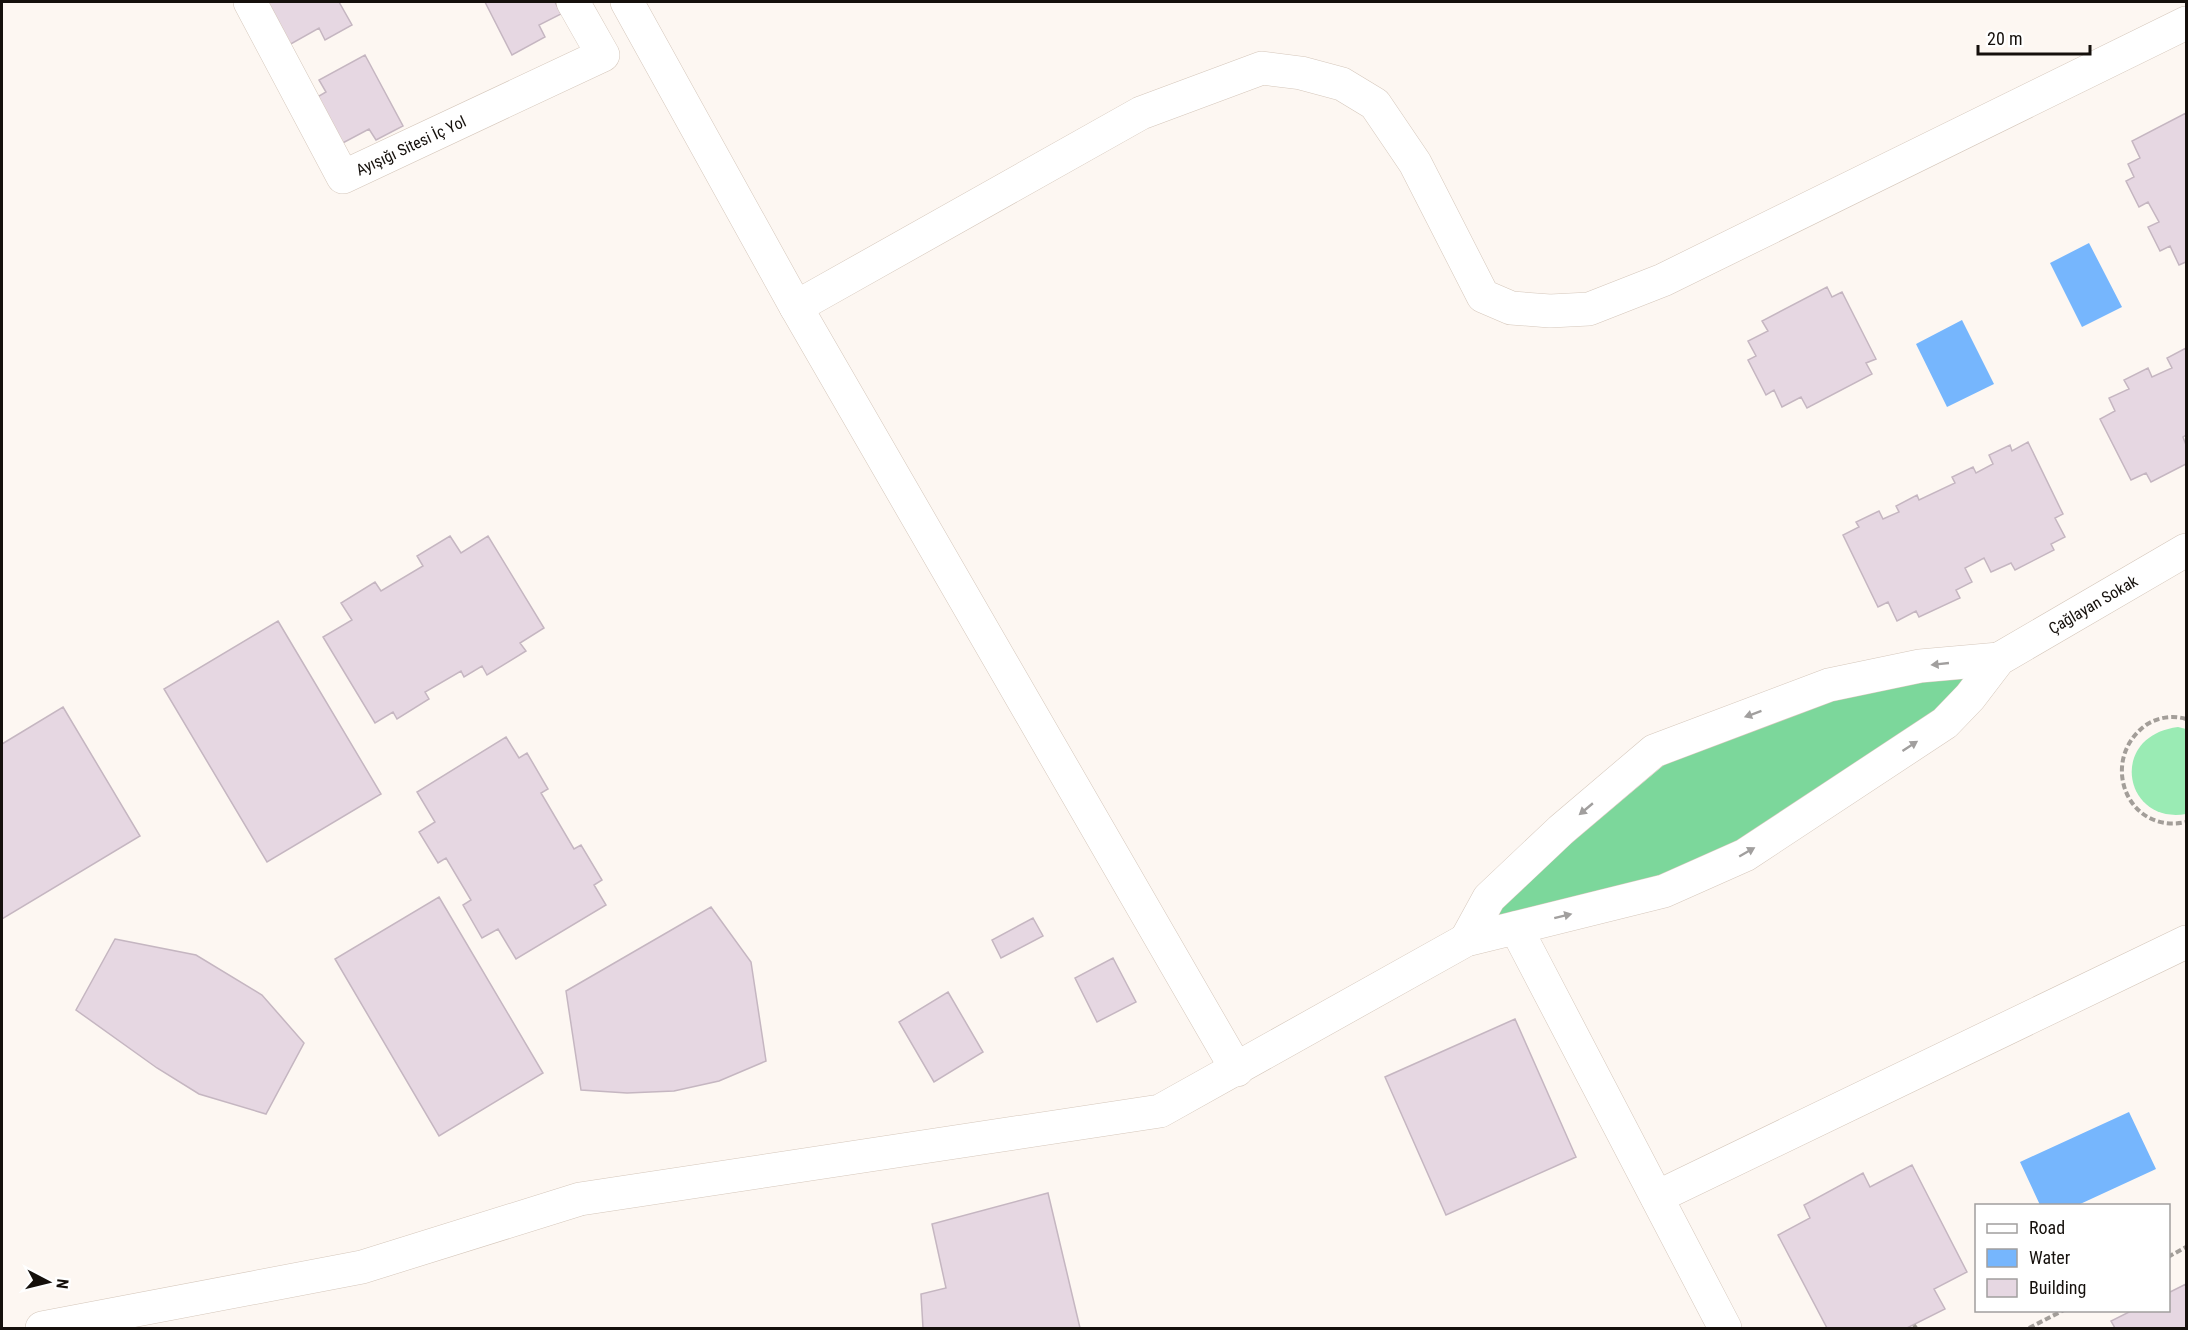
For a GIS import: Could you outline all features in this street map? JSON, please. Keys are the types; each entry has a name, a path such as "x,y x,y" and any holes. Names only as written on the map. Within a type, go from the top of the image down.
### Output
{"street":[{"name":"Ayışığı Sitesi İç Yol","path":"250,2 343,177 603,55 573,2"},
{"path":"627,2 796,308 1237,1070"},
{"path":"796,308 1141,113 1262,68 1301,73 1342,84 1375,104 1415,163 1483,296 1511,308 1550,311 1588,309 1663,280 2187,23"},
{"name":"Çağlayan Sokak","path":"1999,659 2187,550"},
{"path":"1466,940 1489,898 1561,830 1654,751 1829,685 1920,666 1999,659"},
{"path":"42,1329 362,1267 580,1199 1160,1111 1466,940 1664,891 1744,855 1945,723 1970,697 1999,659"},
{"path":"1516,928 1725,1329"},
{"path":"1658,1197 2187,942"}],"path":[{"path":"2187,719 2165,717 2150,722 2139,731 2128,744 2122,758 2121,774 2124,790 2132,804 2144,815 2158,822 2176,824 2187,822"},
{"path":"2170,1256 2187,1247"},
{"path":"2029,1329 2062,1312"},
{"path":"2039,1323 2042,1329"}],"green space":[{"path":"1943,675 1965,679 1953,701 1715,859 1550,909 1490,916 1565,848 1677,754 1849,692"},
{"path":"2178,727 2186,729 2186,814 2165,814 2149,806 2138,794 2132,778 2133,761 2141,746 2155,734"}],"water":[{"path":"2089,243 2122,307 2082,327 2050,263"},
{"path":"1962,320 1994,384 1947,407 1916,344"},
{"path":"2129,1112 2156,1169 2080,1204 2040,1204 2020,1162"}],"building":[{"path":"265,2 339,2 352,25 325,40 319,28 289,45"},
{"path":"485,2 555,2 561,14 539,25 545,37 512,55"},
{"path":"365,55 403,126 376,140 369,129 339,145 314,99 326,92 319,80"},
{"path":"2186,113 2186,262 2179,265 2170,246 2160,251 2148,227 2159,222 2148,202 2139,207 2126,181 2134,177 2128,164 2140,158 2132,141"},
{"path":"1827,287 1832,297 1842,292 1876,359 1866,363 1872,374 1807,408 1801,397 1782,407 1774,390 1766,395 1748,360 1756,356 1748,341 1768,331 1762,321"},
{"path":"2186,348 2186,435 2183,437 2186,445 2186,464 2151,482 2146,473 2131,480 2100,419 2115,411 2109,398 2129,389 2124,380 2148,368 2152,377 2172,368 2167,358"},
{"path":"2028,442 2063,514 2055,518 2065,537 2051,544 2054,550 2015,570 2011,563 1991,572 1984,558 1965,568 1972,582 1956,590 1960,598 1919,617 1916,611 1897,621 1888,602 1878,607 1843,535 1859,527 1856,522 1879,511 1883,519 1899,512 1896,506 1917,495 1919,500 1955,483 1952,477 1973,467 1976,473 1993,464 1989,455 2010,445 2012,451"},
{"path":"450,536 461,553 488,536 544,628 520,643 526,651 487,675 482,666 464,677 461,671 425,692 429,699 397,719 393,712 375,723 323,637 352,620 341,603 375,582 381,591 423,566 417,556"},
{"path":"278,621 381,794 267,862 164,689"},
{"path":"63,707 140,836 2,919 2,744"},
{"path":"506,737 519,758 527,753 548,789 541,793 574,849 581,845 602,880 594,885 606,905 516,959 498,929 482,938 463,905 471,900 446,858 438,863 419,832 435,822 417,792"},
{"path":"439,897 543,1073 439,1136 335,959"},
{"path":"711,907 751,962 766,1061 719,1081 674,1091 627,1093 581,1090 566,991"},
{"path":"1033,918 1043,936 1001,958 992,940"},
{"path":"115,939 196,955 262,995 304,1043 266,1114 199,1094 157,1068 76,1010"},
{"path":"1113,958 1136,1002 1097,1022 1075,978"},
{"path":"948,992 983,1052 934,1082 899,1022"},
{"path":"1515,1019 1576,1157 1446,1215 1385,1077"},
{"path":"1912,1165 1967,1272 1934,1289 1945,1309 1907,1328 1827,1328 1778,1235 1810,1218 1804,1205 1863,1173 1870,1187"},
{"path":"1048,1193 1080,1328 923,1328 921,1294 946,1288 932,1224"},
{"path":"2186,1284 2186,1328 2115,1328 2111,1321 2129,1312 2170,1312 2170,1292"}]}
